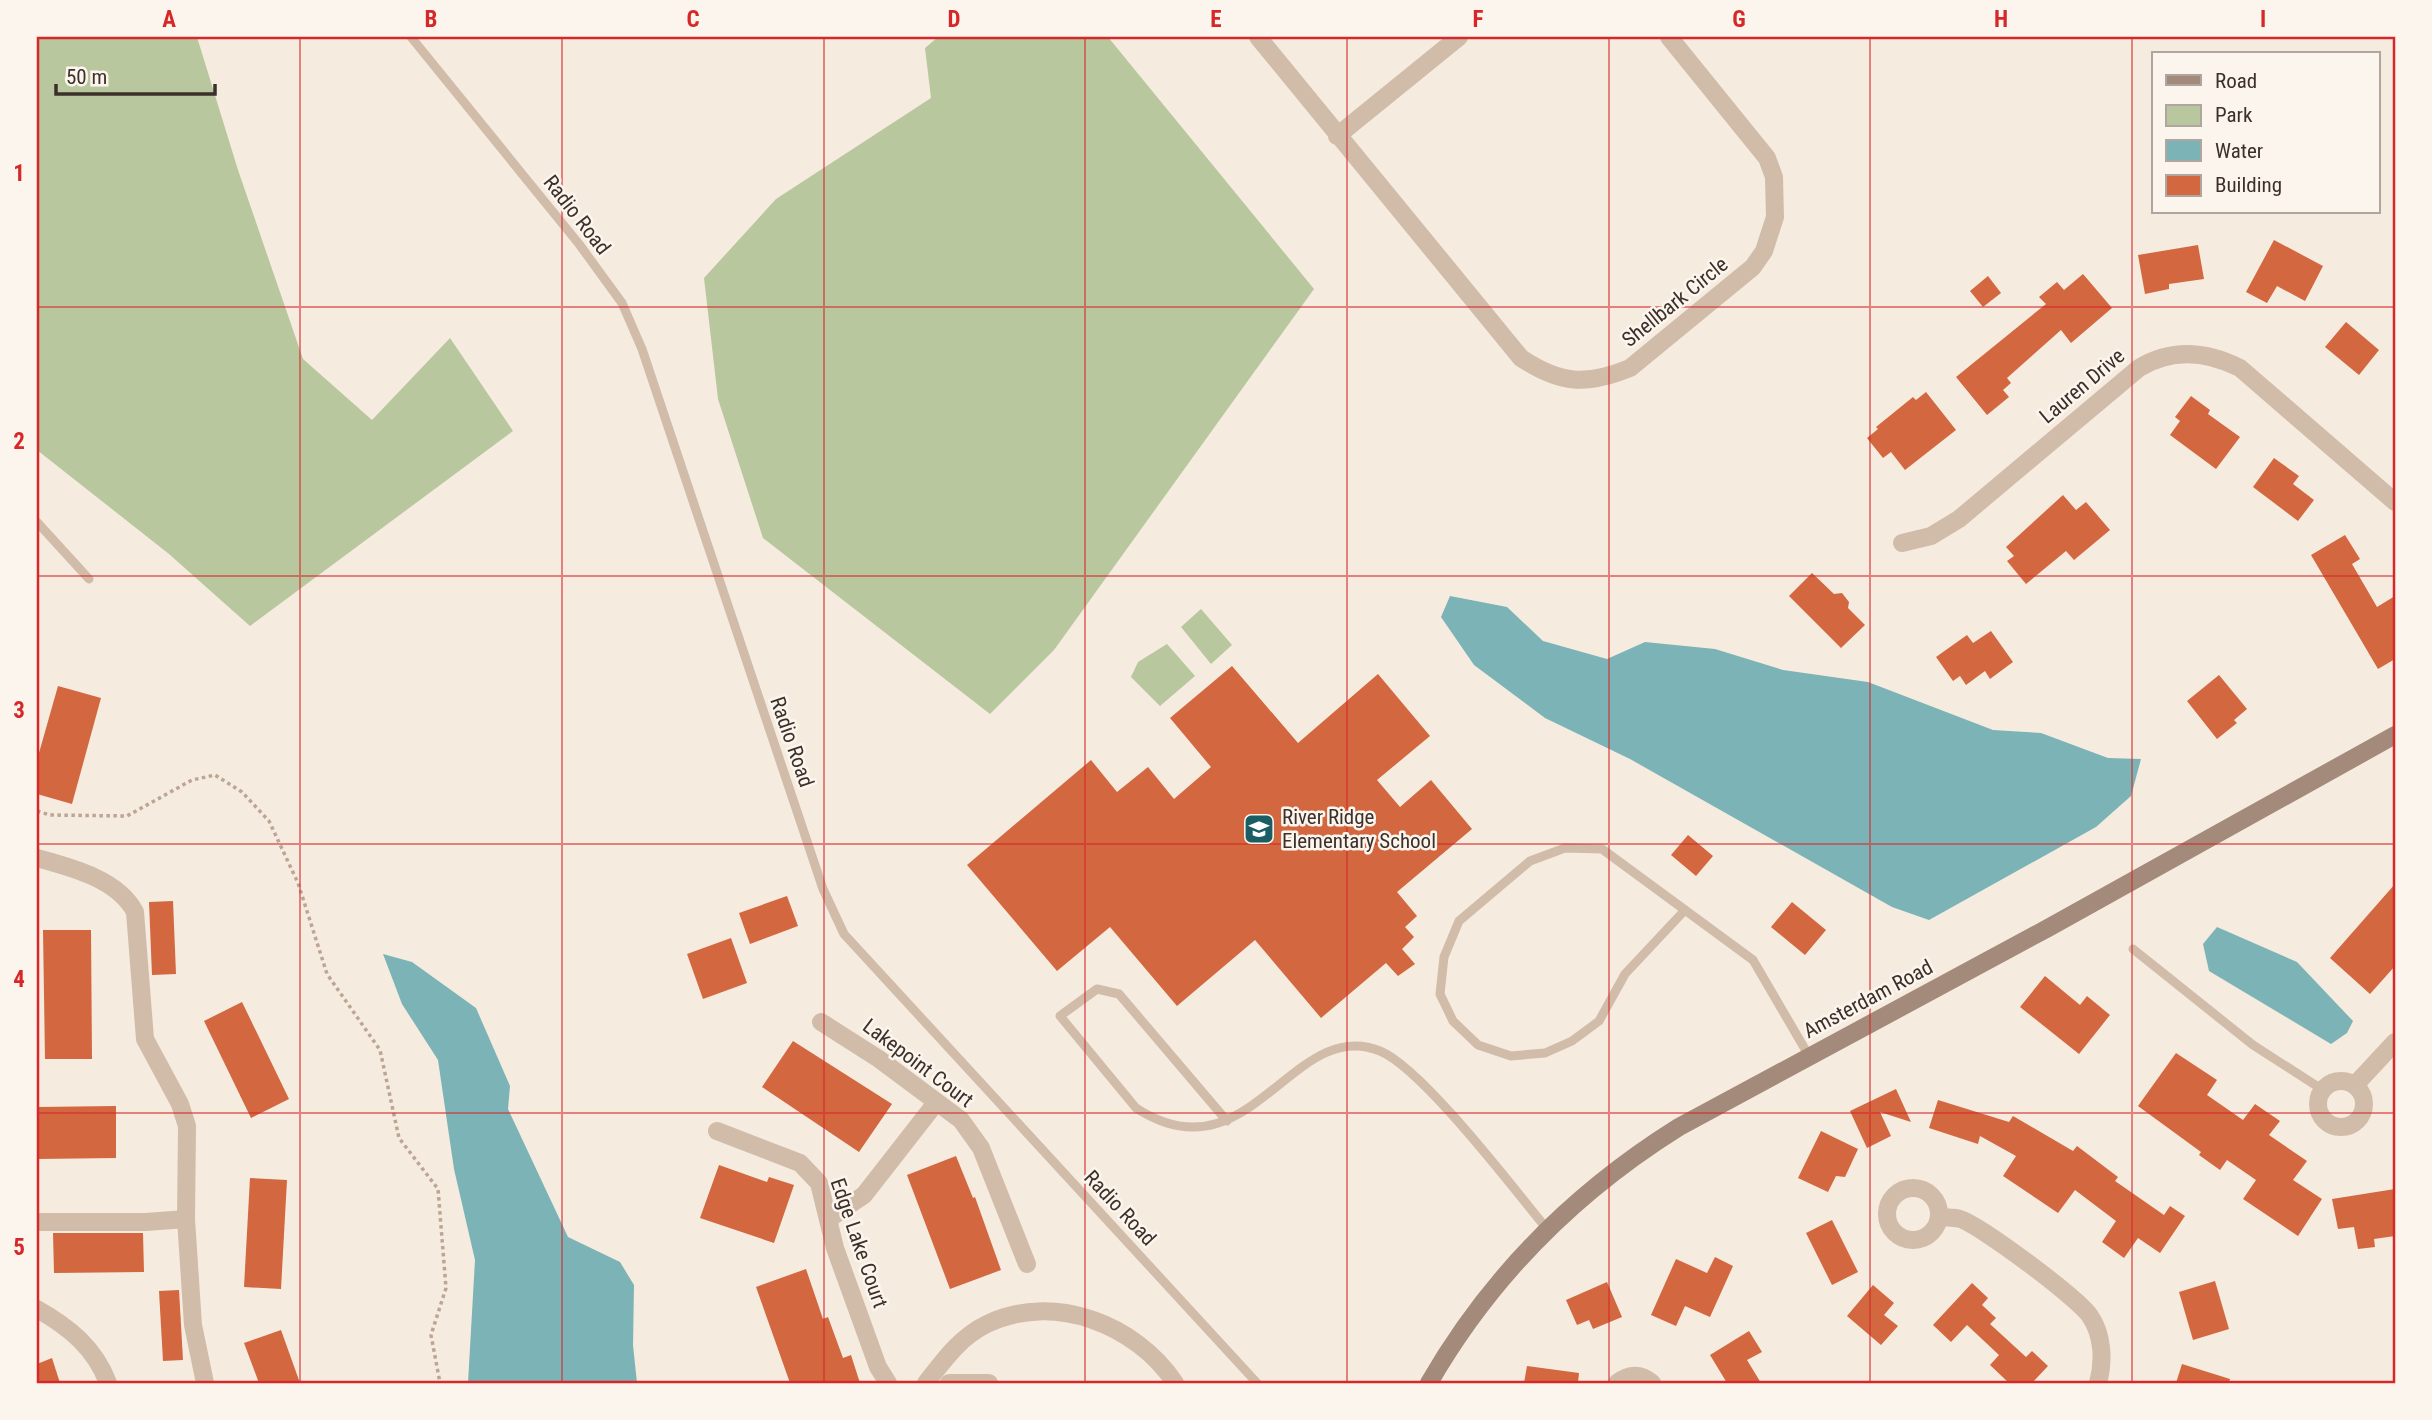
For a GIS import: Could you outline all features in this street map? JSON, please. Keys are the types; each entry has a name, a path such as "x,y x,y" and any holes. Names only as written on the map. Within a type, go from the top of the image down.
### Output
{"main road":[{"name":"Amsterdam Road","path":"1429,1383 1451,1345 1486,1297 1547,1229 1634,1155 1809,1056 2395,735"}],"street":[{"name":"Shellbark Circle","path":"1258,37 1521,358 1554,377 1573,381 1613,375 1630,368 1753,267 1768,243 1775,217 1774,177 1767,158 1669,37"},
{"path":"1337,136 1459,37"},
{"name":"Lauren Drive","path":"1902,543 1931,536 1959,519 2138,368 2174,354 2218,357 2240,368 2395,502"},
{"path":"37,858 74,868 112,887 129,900 135,912 145,1039 180,1104 187,1126 186,1219 193,1325 205,1383"},
{"name":"Lakepoint Court","path":"821,1022 879,1059 935,1104 961,1120 981,1148 1027,1265"},
{"path":"2355,1085 2395,1042"},
{"path":"2342,1081 2355,1085 2364,1098 2358,1120 2344,1127 2323,1119 2318,1104 2323,1090 2342,1081"},
{"path":"830,1218 864,1195 935,1104"},
{"name":"Edge Lake Court","path":"717,1131 800,1163 819,1183 830,1218 835,1248 878,1367 888,1383"},
{"path":"1939,1217 1962,1219 2068,1292 2090,1316 2099,1335 2102,1346 2098,1383"},
{"path":"37,1222 146,1222 186,1219"},
{"path":"37,1309 66,1325 90,1350 108,1383"},
{"path":"926,1383 954,1346 986,1324 1025,1311 1069,1311 1110,1326 1143,1349 1175,1383"},
{"path":"1617,1383 1631,1376 1639,1376 1652,1383"},
{"path":"949,1383 989,1383"}],"lane":[{"name":"Radio Road","path":"411,37 579,244 622,303 642,349 823,889 844,934 1257,1383"},
{"path":"37,522 89,579"},
{"path":"1685,910 1625,974 1599,1021 1572,1041 1545,1053 1511,1056 1478,1045 1453,1021 1440,994 1444,957 1459,921 1530,861 1565,848 1602,849 1685,910 1753,960 1809,1056"},
{"path":"2133,949 2253,1045 2323,1090"},
{"path":"1227,1121 1119,994 1097,989 1060,1016 1121,1094 1152,1119 1185,1128 1227,1121 1248,1111 1303,1065 1328,1052 1347,1048 1381,1051 1427,1090 1547,1229"}],"path":[{"path":"37,811 50,815 127,816 192,780 215,775 242,792 269,821 298,883 327,974 380,1050 399,1138 438,1189 446,1288 431,1335 440,1383"}],"green space":[{"path":"37,37 197,37 238,170 303,359 372,420 450,338 513,431 250,626 169,554 37,450"},
{"path":"938,37 1108,37 1314,289 1054,650 990,714 763,538 718,399 704,278 776,199 931,98 925,48"},
{"path":"1201,609 1232,645 1211,664 1181,627"},
{"path":"1167,644 1195,676 1160,706 1131,677 1138,662"}],"water":[{"path":"1450,596 1507,607 1543,641 1607,659 1645,642 1715,649 1783,670 1868,682 1993,730 2041,733 2108,758 2141,759 2131,796 2096,827 1929,920 1892,907 1630,759 1545,718 1474,665 1441,617"},
{"path":"2217,927 2297,962 2353,1021 2347,1033 2331,1044 2209,971 2203,944"},
{"path":"383,954 412,962 476,1008 510,1086 508,1109 568,1237 620,1262 634,1285 633,1345 637,1383 468,1383 475,1260 454,1169 438,1060 402,1004"}],"building":[{"path":"2274,240 2323,266 2305,301 2277,286 2267,303 2246,292"},
{"path":"2198,245 2204,279 2169,284 2169,289 2145,294 2138,255"},
{"path":"2083,274 2112,308 2071,343 2061,330 2007,378 2011,383 2003,390 2009,397 1987,415 1956,377 2046,304 2039,297 2057,282 2064,290"},
{"path":"1988,276 2001,293 1983,307 1970,291"},
{"path":"2346,322 2379,350 2359,375 2325,347"},
{"path":"1926,392 1956,430 1905,470 1891,452 1883,458 1867,438 1878,429 1876,427 1913,397 1916,400"},
{"path":"2191,396 2210,410 2208,414 2240,437 2216,469 2170,435 2180,421 2175,417"},
{"path":"2274,458 2299,476 2293,484 2314,500 2298,521 2253,487"},
{"path":"2063,495 2076,510 2086,502 2110,530 2074,560 2066,551 2026,584 2007,561 2014,556 2006,547"},
{"path":"2345,535 2360,559 2352,564 2377,607 2395,596 2395,659 2378,669 2311,555"},
{"path":"1812,573 1834,594 1842,593 1849,602 1848,608 1865,625 1841,648 1789,596"},
{"path":"1991,631 2013,662 1990,679 1985,671 1966,685 1960,676 1953,681 1936,657 1967,635 1973,643"},
{"name":"River Ridge Elementary School","path":"1232,666 1298,743 1378,674 1430,736 1377,780 1400,807 1431,780 1472,829 1397,892 1417,916 1405,927 1414,937 1402,949 1415,964 1398,976 1386,963 1321,1018 1255,940 1177,1006 1110,927 1057,971 967,865 1091,760 1117,792 1148,767 1174,799 1211,767 1170,718"},
{"path":"2219,675 2247,709 2234,720 2237,723 2217,739 2187,701"},
{"path":"58,686 101,698 72,804 37,794 37,760"},
{"path":"1688,835 1713,856 1696,876 1671,855"},
{"path":"2395,884 2395,966 2370,994 2330,958"},
{"path":"787,896 798,926 750,944 739,913"},
{"path":"173,901 176,974 152,975 149,902"},
{"path":"1792,902 1826,930 1805,955 1771,927"},
{"path":"43,930 91,930 92,1059 45,1059"},
{"path":"731,938 747,983 703,999 687,954"},
{"path":"2045,976 2080,1005 2087,996 2110,1015 2079,1054 2020,1007"},
{"path":"242,1002 289,1099 251,1118 204,1021"},
{"path":"793,1041 892,1104 859,1152 762,1087"},
{"path":"2176,1053 2217,1080 2207,1095 2243,1120 2255,1104 2280,1121 2269,1135 2307,1161 2293,1180 2322,1199 2298,1236 2243,1199 2256,1180 2227,1160 2220,1170 2199,1155 2201,1152 2138,1106"},
{"path":"1896,1089 1911,1122 1880,1112 1891,1136 1867,1148 1850,1111"},
{"path":"1938,1100 2009,1122 2013,1116 2073,1151 2077,1146 2118,1177 2115,1181 2164,1215 2170,1206 2185,1216 2160,1253 2138,1238 2124,1258 2102,1242 2116,1221 2075,1190 2058,1213 2003,1176 2016,1156 1980,1136 1978,1144 1929,1128"},
{"path":"116,1106 116,1158 37,1159 37,1107"},
{"path":"1821,1131 1858,1149 1845,1177 1836,1176 1828,1192 1798,1178"},
{"path":"956,1156 973,1198 975,1197 1001,1270 950,1289 907,1175"},
{"path":"719,1165 767,1182 769,1177 794,1185 774,1243 700,1218"},
{"path":"250,1178 287,1180 281,1289 244,1287"},
{"path":"2395,1189 2395,1236 2374,1239 2375,1247 2358,1249 2354,1227 2338,1229 2332,1199"},
{"path":"1832,1220 1858,1272 1832,1285 1806,1233"},
{"path":"53,1233 143,1233 144,1272 54,1273"},
{"path":"1715,1257 1733,1266 1710,1317 1685,1306 1676,1326 1651,1315 1676,1259 1707,1273"},
{"path":"806,1269 823,1319 828,1317 843,1358 851,1355 860,1383 790,1383 756,1287"},
{"path":"2215,1281 2229,1329 2193,1340 2179,1292"},
{"path":"1607,1282 1622,1317 1593,1329 1589,1320 1577,1325 1566,1300"},
{"path":"1972,1283 1988,1298 1982,1305 1996,1318 1990,1324 2026,1357 2032,1351 2048,1366 2032,1383 2009,1383 1990,1365 1999,1355 1967,1325 1951,1342 1933,1325"},
{"path":"1873,1285 1894,1303 1884,1315 1898,1326 1881,1345 1847,1316"},
{"path":"179,1290 183,1360 163,1361 159,1291"},
{"path":"281,1330 300,1383 259,1383 244,1343"},
{"path":"1749,1331 1762,1352 1747,1360 1761,1383 1727,1383 1710,1355"},
{"path":"52,1358 60,1383 37,1383 37,1364"},
{"path":"2182,1364 2230,1379 2229,1383 2176,1383"},
{"path":"1527,1366 1579,1373 1578,1383 1524,1383"}],"place":[{"name":"River Ridge Elementary School","path":"1259,829"}]}
